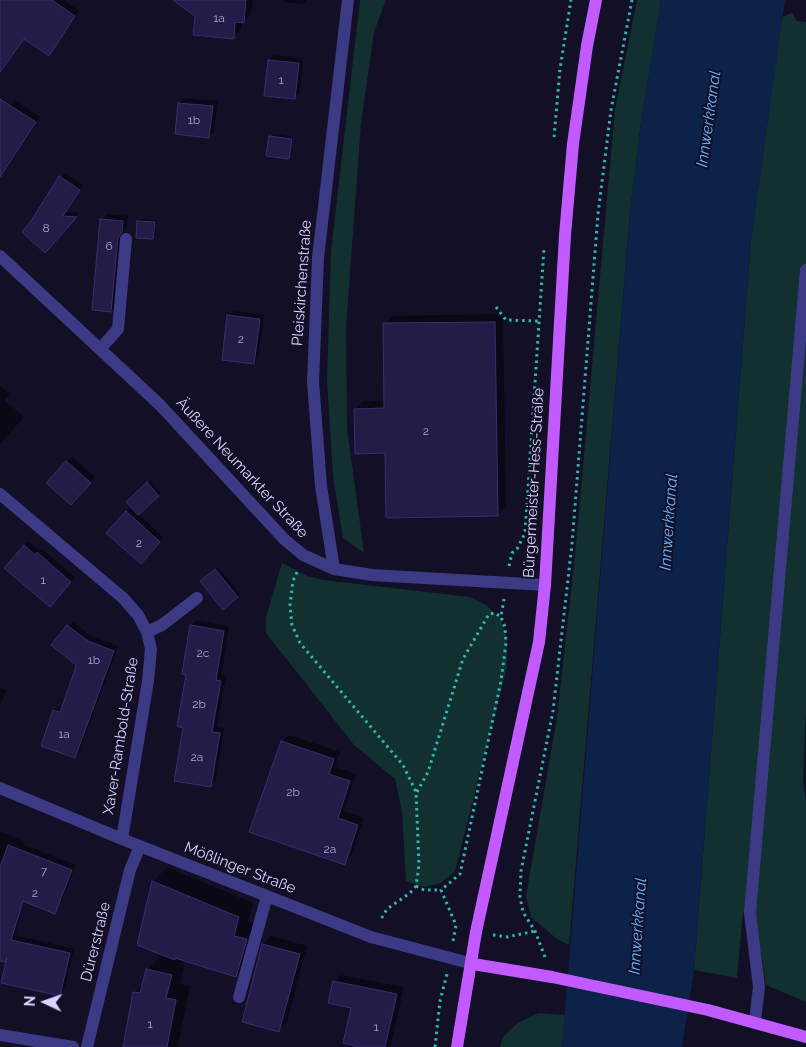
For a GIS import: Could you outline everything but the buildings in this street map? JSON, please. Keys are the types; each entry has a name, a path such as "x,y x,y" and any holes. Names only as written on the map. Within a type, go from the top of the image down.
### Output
{"main road":[{"name":"Bürgermeister-Hess-Straße","path":"457,1047 473,964 476,932 529,696 539,642 545,585 565,235 573,144 587,46 596,0"},
{"path":"473,964 552,976 708,1010 755,1021 806,1037"}],"street":[{"name":"Pleiskirchenstraße","path":"334,569 320,486 313,382 318,258 348,0"},
{"path":"100,349 118,329 126,239"},
{"name":"Äußere Neumarkter Straße","path":"0,256 160,404 284,539 303,556 334,569 372,575 545,585"},
{"path":"755,1021 759,987 750,913 806,270"},
{"name":"Xaver-Rambold-Straße","path":"0,494 123,598 138,615 147,632 151,649 148,681 122,839"},
{"path":"147,632 162,625 197,598"},
{"name":"Mößlinger Straße","path":"0,788 122,839 371,936 473,964"},
{"name":"Dürerstraße","path":"87,1047 130,870 140,846"},
{"path":"239,997 267,896"},
{"path":"0,1035 73,1047"}],"path":[{"path":"553,147 560,69 571,0"},
{"path":"552,976 535,931 523,912 520,897 521,871 553,710 572,544 598,214 611,110 632,0"},
{"path":"501,617 512,553 517,549 525,533 538,321 545,244"},
{"path":"496,307 506,320 538,321"},
{"path":"303,556 293,581 290,605 292,625 300,643 403,765 416,792 419,865 416,886 410,893 387,909 371,936"},
{"path":"416,792 428,772 463,659 490,614 495,612 501,617 505,627 506,643 501,681 460,874 441,890 424,890 416,886"},
{"path":"435,1047 440,1002 456,925 441,890"}],"green space":[{"path":"360,0 386,0 374,32 361,123 346,328 347,428 364,553 343,538 333,476 327,380 331,251"},
{"path":"637,0 661,0 641,123 630,212 569,945 557,939 531,917 526,896 557,717 575,555 615,110"},
{"path":"792,13 797,21 806,22 806,709 803,780 806,802 806,1002 766,985 758,934 743,911 737,978 694,970 751,240 782,17"},
{"path":"282,563 307,576 323,580 470,597 486,605 501,619 507,639 507,667 455,871 441,883 425,887 406,881 402,812 395,779 354,745 266,633 266,617"},
{"path":"539,1013 565,1015 562,1047 500,1047 503,1037 519,1022"}],"water":[{"name":"Innwerkkanal","path":"661,0 785,0 751,240 694,970 682,1047 562,1047 630,212 641,123"}]}
